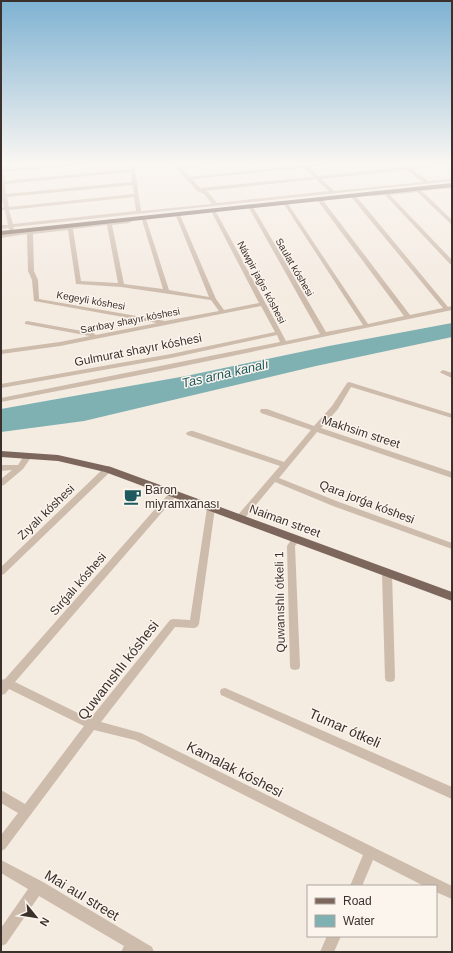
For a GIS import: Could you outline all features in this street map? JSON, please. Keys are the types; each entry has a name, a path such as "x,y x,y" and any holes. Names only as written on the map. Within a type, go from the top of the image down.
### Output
{"main road":[{"path":"1,233 209,208"},
{"path":"1,233 11,227 210,208"},
{"name":"Naiman street","path":"1,454 58,458 108,470 174,493 452,597"}],"street":[{"path":"1,227 139,212 204,208"},
{"path":"1,233 30,232 144,220 178,216 211,208"},
{"name":"Náwpir jaǵıs kóshesi","path":"213,208 284,343"},
{"name":"Saulat kóshesi","path":"251,208 324,335"},
{"path":"289,208 367,326"},
{"path":"326,208 408,317"},
{"path":"1,400 114,379 450,308 364,208"},
{"path":"401,208 452,263"},
{"path":"437,208 452,223"},
{"path":"4,209 11,227"},
{"path":"178,216 213,299 223,312"},
{"path":"144,220 167,291"},
{"path":"109,224 121,285"},
{"path":"70,228 78,283 121,285 213,299"},
{"name":"Kegeyli kóshesi","path":"30,232 31,271 35,280 36,300 166,323"},
{"name":"Sarıbay shayır kóshesi","path":"1,352 99,336 263,304"},
{"path":"27,323 99,336"},
{"name":"Gulmurat shayır kóshesi","path":"1,386 163,357 278,333"},
{"path":"443,372 452,376"},
{"path":"240,518 334,407 349,384 452,416"},
{"name":"Makhsim street","path":"264,410 315,430 452,474"},
{"path":"190,433 285,465"},
{"path":"1,483 20,466 28,456"},
{"path":"1,468 20,466"},
{"name":"Zıyalı kóshesi","path":"1,572 108,470"},
{"name":"Qara jorǵa kóshesi","path":"274,479 336,504 452,546"},
{"name":"Sırǵalı kóshesi","path":"3,686 174,493"},
{"name":"Quwanıshlı kóshesi","path":"1,845 92,725 173,623 194,624 211,508"},
{"name":"Quwanıshlı ótkeli 1","path":"295,666 292,546 296,539"},
{"path":"387,572 390,678"},
{"name":"Kamalak kóshesi","path":"3,686 92,725 137,736 436,885"},
{"name":"Tumar ótkeli","path":"225,692 452,793"},
{"path":"1,796 26,812"},
{"path":"356,885 370,853"},
{"name":"Mai aul street","path":"1,866 38,887 130,948 147,952"},
{"name":"Kamalak kóshesi","path":"437,886 452,893"},
{"path":"1,939 38,887"},
{"path":"328,952 334,937"}],"water":[{"name":"Tas arna kanalı","path":"452,323 452,337 316,366 84,421 1,432 1,409 186,376 329,346"}],"place":[{"name":"Baron miyramxanası","path":"132,497"}]}
